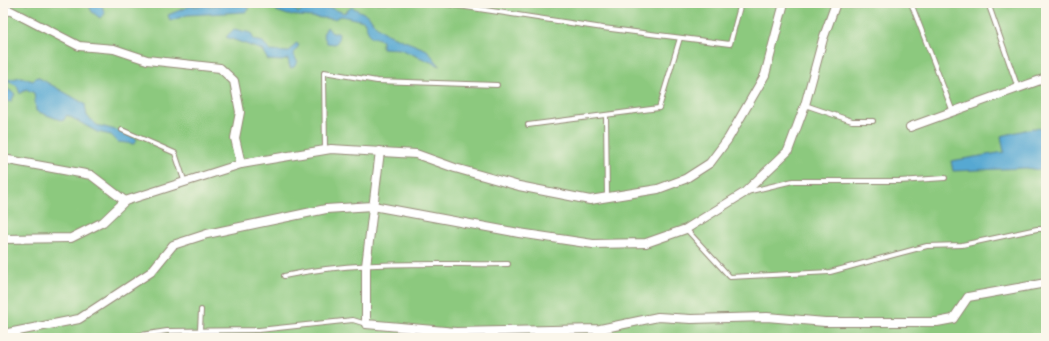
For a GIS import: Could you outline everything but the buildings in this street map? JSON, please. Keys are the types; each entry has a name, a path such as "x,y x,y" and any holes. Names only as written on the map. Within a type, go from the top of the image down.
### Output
{"street":[{"path":"3,238 71,238 103,222 125,201 241,164 325,150 380,151 416,154 455,168 519,186 590,200 658,189 685,179 710,163 728,139 765,75 784,3"},
{"path":"3,334 80,319 151,272 173,245 207,234 326,209 373,206 519,233 593,244 646,243 686,229 744,193 788,151 805,105 823,39 836,3"},
{"path":"3,10 11,10 79,46 114,49 147,60 220,68 234,81 240,112 235,138 241,164"},
{"path":"910,127 1046,78"},
{"path":"380,151 366,266 366,324 456,332 600,329 658,317 692,319 767,317 825,322 937,322 953,319 968,297 1046,283"},
{"path":"3,159 91,175 125,201"}],"lane":[{"path":"438,3 603,28 730,44 741,3"},
{"path":"911,3 953,112"},
{"path":"988,3 1018,88"},
{"path":"528,125 659,108 680,38"},
{"path":"325,150 324,72 376,81 497,85"},
{"path":"805,105 852,121 873,121"},
{"path":"606,115 607,198"},
{"path":"122,130 175,153 185,183"},
{"path":"744,193 794,181 899,181 945,178"},
{"path":"686,229 730,277 830,272 927,246 962,245 1037,229 1046,229"},
{"path":"284,276 314,270 366,266 508,264"},
{"path":"200,330 201,310"},
{"path":"128,337 167,331 200,330 215,332 259,330 353,320 366,324"}],"green space":[{"path":"3,3 1046,3 1046,338 3,338"}],"water":[{"path":"88,3 101,3 105,14 100,18 92,12"},
{"path":"244,5 249,9 245,12 187,15 170,21 168,15 190,6"},
{"path":"282,5 295,9 298,13 304,8 331,8 344,13 352,7 369,16 375,25 385,33 427,50 440,66 400,49 382,48 382,40 370,36 364,21 341,16 334,19 288,15 276,11"},
{"path":"327,27 332,33 339,33 338,41 335,44 327,43 323,34"},
{"path":"234,29 251,33 254,40 263,42 270,51 289,52 296,43 299,45 293,55 298,62 294,67 290,68 288,59 282,61 268,60 262,50 226,37"},
{"path":"21,77 33,81 37,77 41,79 85,104 87,116 97,125 123,132 137,139 134,144 118,142 111,135 97,132 67,115 63,121 36,111 34,93 26,89 20,94 17,86 7,80"},
{"path":"3,86 15,94 11,102 3,100"},
{"path":"1033,128 1046,129 1046,171 1026,168 953,171 951,161 1004,152 1001,136"}]}
